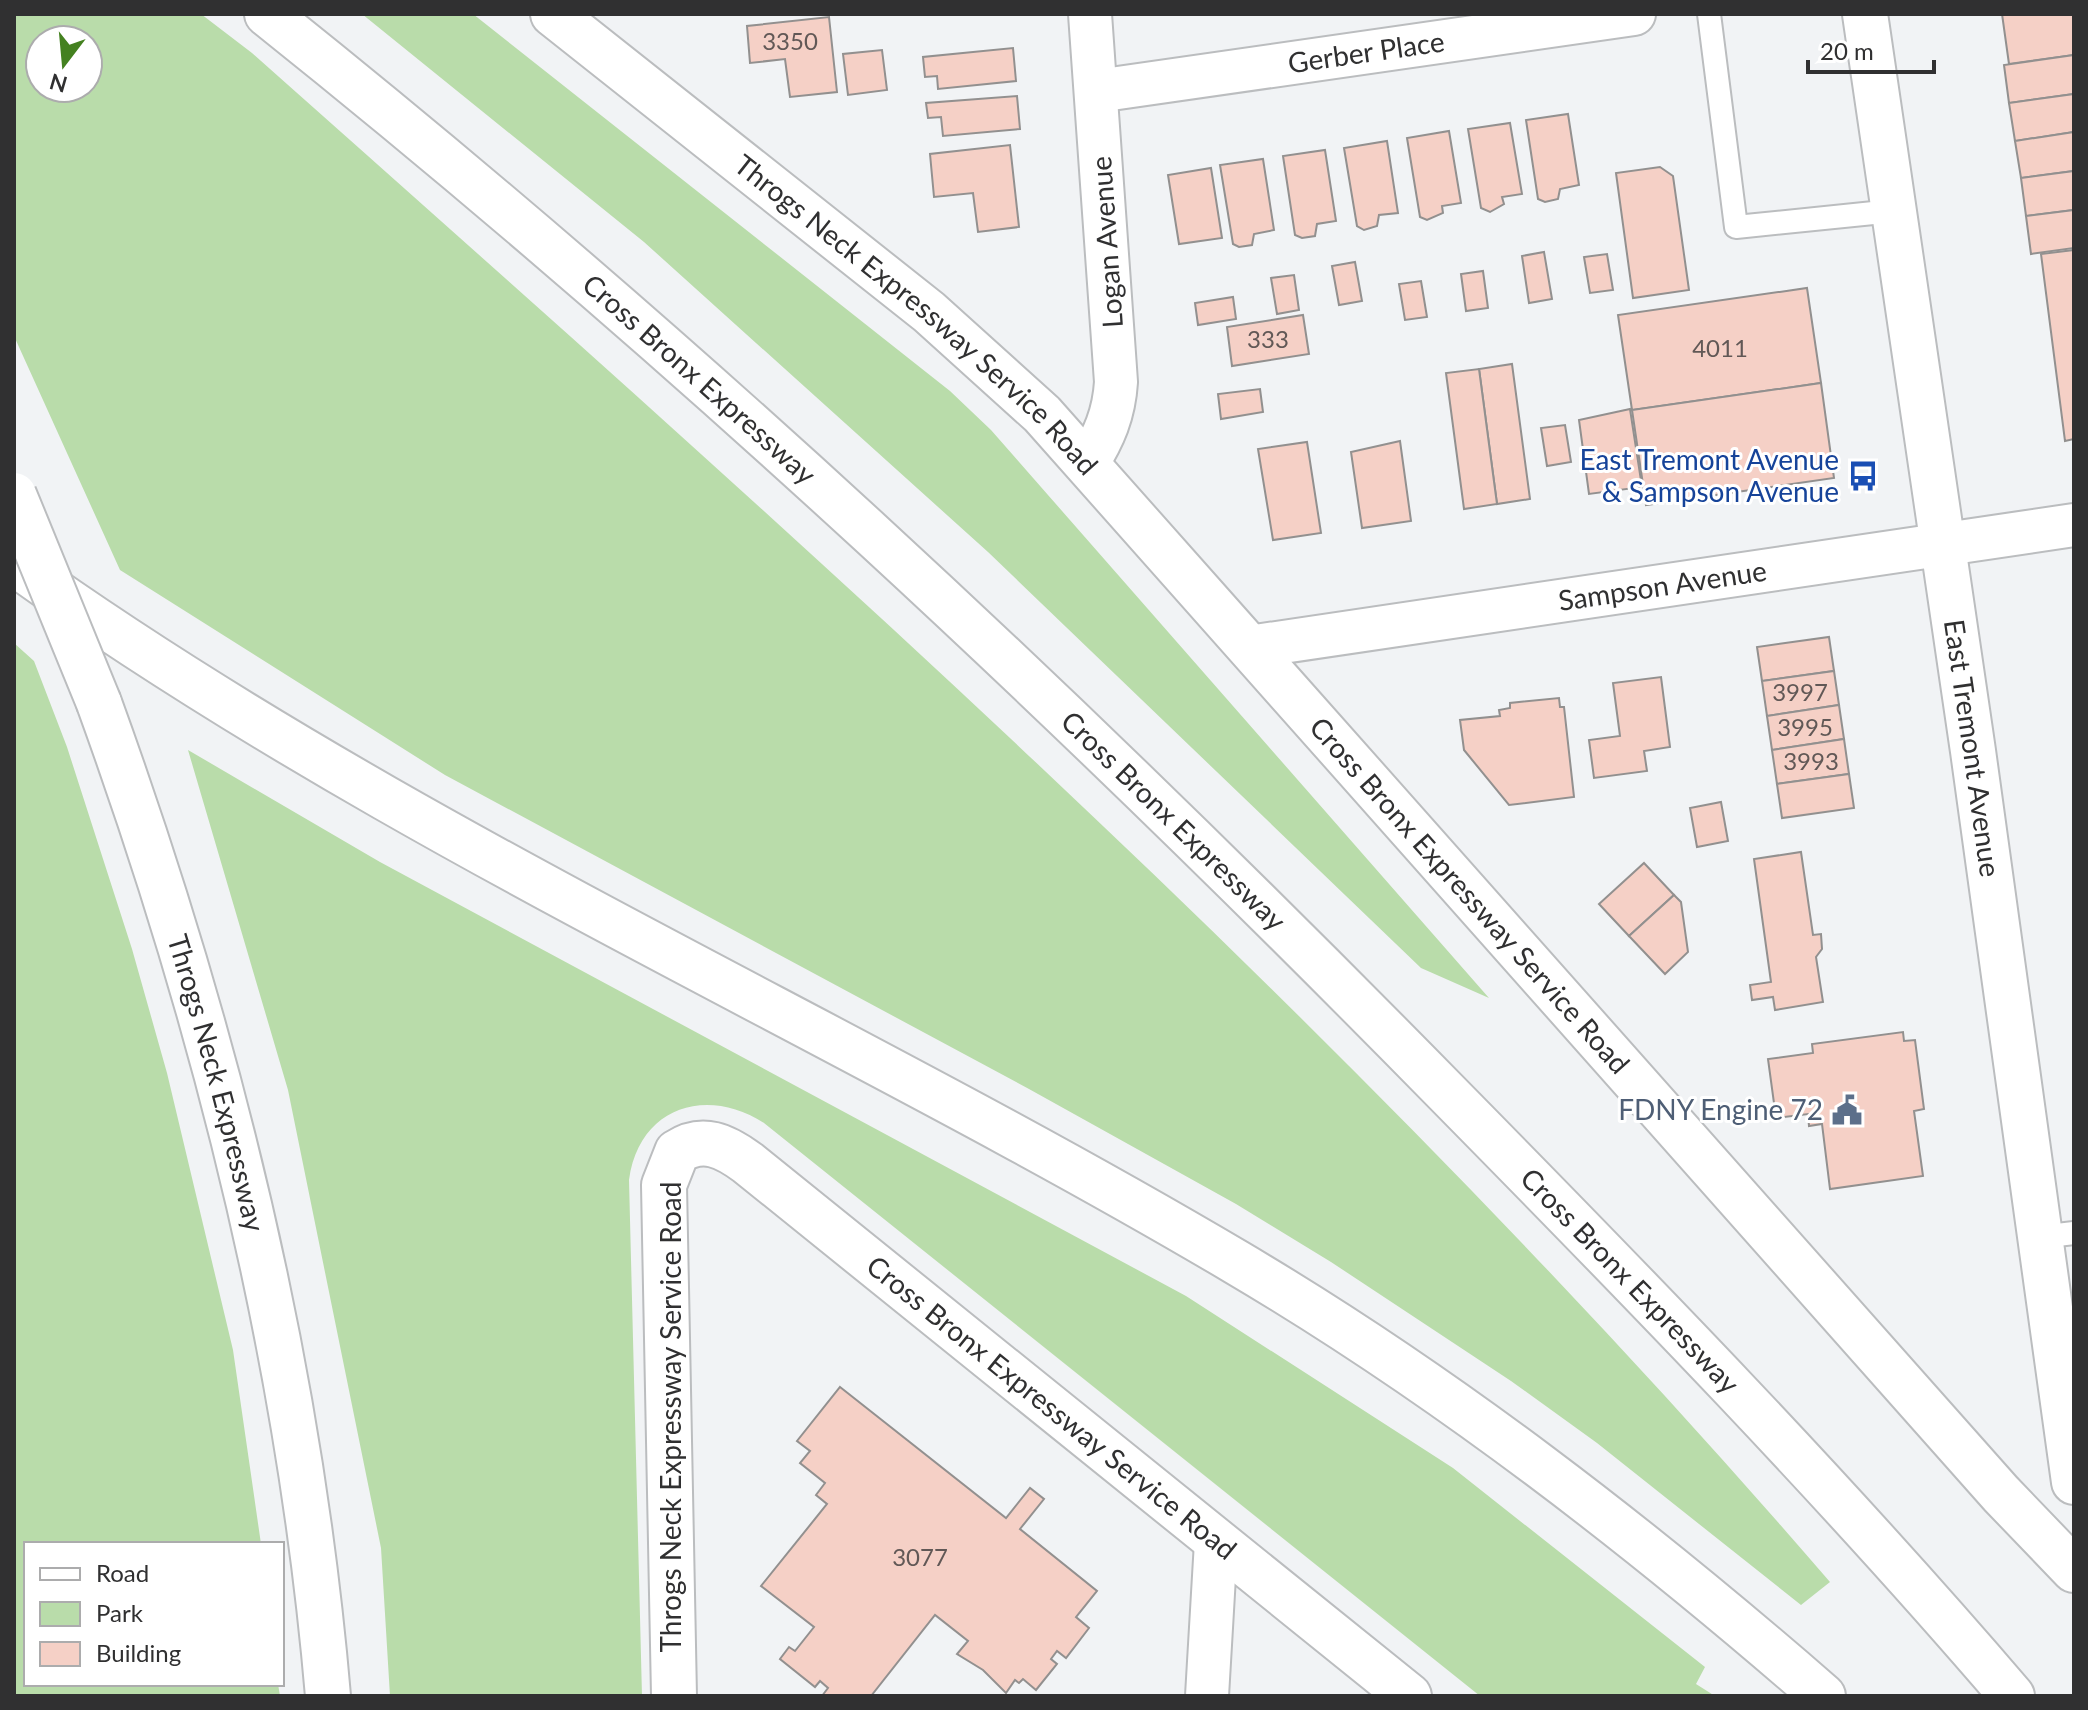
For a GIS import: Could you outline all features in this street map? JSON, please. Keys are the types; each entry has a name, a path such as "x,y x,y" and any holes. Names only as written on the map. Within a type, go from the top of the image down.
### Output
{"main road":[{"name":"Cross Bronx Expressway","path":"267,14 469,179 654,340 862,527 1108,757 1382,1026 1704,1357 1872,1537 2012,1696"},
{"name":"Throgs Neck Expressway Service Road","path":"553,14 963,341 1020,392 1249,647"},
{"name":"East Tremont Avenue","path":"1865,14 1942,545 2057,1235 2074,1482"},
{"name":"Throgs Neck Expressway","path":"14,495 99,703 179,941 248,1199 294,1429 328,1696"},
{"path":"14,563 173,671 360,784 499,862 1104,1186 1304,1304 1432,1388 1556,1477 1735,1620 1823,1696"},
{"name":"Cross Bronx Expressway Service Road","path":"1249,647 2001,1494 2074,1570"},
{"name":"Cross Bronx Expressway Service Road","path":"687,1146 712,1143 748,1163 1409,1696"},
{"name":"Throgs Neck Expressway Service Road","path":"674,1696 664,1199 671,1162 687,1146"}],"street":[{"name":"Logan Avenue","path":"1087,464 1108,426 1115,405 1116,382 1090,14"},
{"name":"Gerber Place","path":"1097,91 1634,14"},
{"name":"Sampson Avenue","path":"1249,647 2074,525"},
{"path":"1207,1696 1216,1542"}],"lane":[{"path":"1709,14 1736,227 1893,211"}],"green space":[{"path":"14,14 201,14 252,53 866,604 1265,982 1458,1177 1647,1377 1830,1582 1801,1605 1597,1443 1511,1381 1331,1262 1236,1204 1029,1089 445,775 120,570 14,336"},
{"path":"362,14 473,14 950,391 991,430 1489,998 1421,968 988,552 644,242"},
{"path":"14,643 34,661 67,747 132,949 167,1073 233,1350 261,1542 24,1542 24,1686 278,1686 280,1696 14,1696"},
{"path":"188,750 380,862 1186,1296 1453,1468 1705,1667 1696,1684 1715,1696 1480,1696 764,1123 720,1106 698,1106 678,1110 661,1120 646,1135 635,1155 629,1180 642,1696 390,1696 381,1548 288,1090"}],"building":[{"path":"2002,14 2074,14 2074,55 2009,64"},
{"path":"829,17 837,92 790,97 785,59 750,63 747,26"},
{"path":"1013,48 1016,81 938,89 937,76 925,77 923,57"},
{"path":"882,50 887,90 848,95 843,54"},
{"path":"2074,55 2074,94 2009,103 2004,65"},
{"path":"2074,94 2074,132 2015,141 2009,103"},
{"path":"1017,96 1020,129 943,136 941,117 928,118 926,103"},
{"path":"1568,114 1579,185 1560,189 1558,199 1545,202 1538,199 1526,120"},
{"path":"1510,123 1522,194 1502,197 1504,204 1490,212 1481,208 1468,129"},
{"path":"1449,131 1461,203 1442,206 1443,213 1427,220 1420,217 1407,138"},
{"path":"2074,132 2074,171 2021,178 2015,141"},
{"path":"1387,141 1398,213 1379,215 1377,226 1364,230 1357,226 1344,148"},
{"path":"1010,145 1019,227 978,232 973,193 934,197 930,154"},
{"path":"1325,150 1336,221 1317,224 1315,236 1302,238 1295,235 1283,156"},
{"path":"1263,159 1274,230 1254,234 1252,245 1239,247 1233,244 1220,165"},
{"path":"1660,167 1673,176 1689,290 1633,298 1616,173"},
{"path":"1211,168 1222,238 1179,244 1168,175"},
{"path":"2074,171 2074,210 2026,216 2021,178"},
{"path":"2074,210 2074,248 2031,254 2026,216"},
{"path":"2074,250 2074,439 2065,441 2041,254"},
{"path":"1544,252 1552,299 1529,303 1522,256"},
{"path":"1607,254 1613,290 1590,293 1584,257"},
{"path":"1355,262 1362,301 1339,305 1332,266"},
{"path":"1483,271 1488,308 1466,311 1461,274"},
{"path":"1294,275 1299,310 1277,314 1271,278"},
{"path":"1421,281 1427,317 1405,320 1399,284"},
{"path":"1807,288 1821,383 1632,410 1618,315"},
{"path":"1233,297 1236,319 1198,325 1195,303"},
{"path":"1303,315 1309,354 1232,366 1227,327"},
{"path":"1512,364 1530,499 1497,504 1479,369"},
{"path":"1479,369 1497,504 1464,509 1446,373"},
{"path":"1821,383 1834,478 1646,505 1632,410"},
{"path":"1260,389 1263,412 1221,419 1218,394"},
{"path":"1630,409 1642,487 1589,494 1579,420"},
{"path":"1565,425 1571,462 1547,466 1541,428"},
{"path":"1400,441 1411,521 1362,528 1351,452"},
{"path":"1307,442 1321,533 1273,540 1258,449"},
{"path":"1829,637 1834,671 1762,681 1757,647"},
{"path":"1834,671 1839,705 1767,716 1762,681"},
{"path":"1661,677 1670,747 1644,751 1647,771 1594,778 1589,740 1620,736 1613,683"},
{"path":"1559,698 1560,707 1564,707 1574,797 1509,805 1464,750 1460,720 1500,716 1499,710 1510,708 1510,703"},
{"path":"1839,705 1844,739 1772,750 1767,716"},
{"path":"1844,739 1849,774 1777,784 1772,750"},
{"path":"1849,774 1854,808 1782,818 1777,784"},
{"path":"1721,802 1728,841 1697,847 1690,808"},
{"path":"1801,852 1813,935 1821,934 1822,949 1816,957 1823,1002 1775,1010 1773,997 1752,1000 1750,985 1771,982 1754,859"},
{"path":"1644,863 1674,895 1629,936 1599,904"},
{"path":"1674,895 1681,902 1688,952 1665,974 1629,936"},
{"name":"FDNY Engine 72","path":"1903,1032 1904,1041 1915,1040 1924,1109 1914,1111 1923,1176 1830,1189 1822,1124 1809,1126 1808,1114 1776,1118 1768,1059 1813,1053 1812,1044"},
{"path":"840,1387 1006,1518 1030,1488 1044,1499 1020,1529 1097,1591 1076,1617 1089,1628 1066,1658 1057,1651 1051,1659 1057,1664 1036,1690 1023,1679 1019,1683 1015,1680 1006,1693 983,1670 957,1654 968,1641 935,1615 871,1696 822,1696 828,1688 820,1681 815,1687 780,1659 789,1647 795,1651 814,1627 761,1586 827,1504 816,1495 825,1483 800,1463 810,1451 797,1441"}],"place":[{"name":"East Tremont Avenue & Sampson Avenue","path":"1863,476"},
{"name":"FDNY Engine 72","path":"1847,1110"}]}
